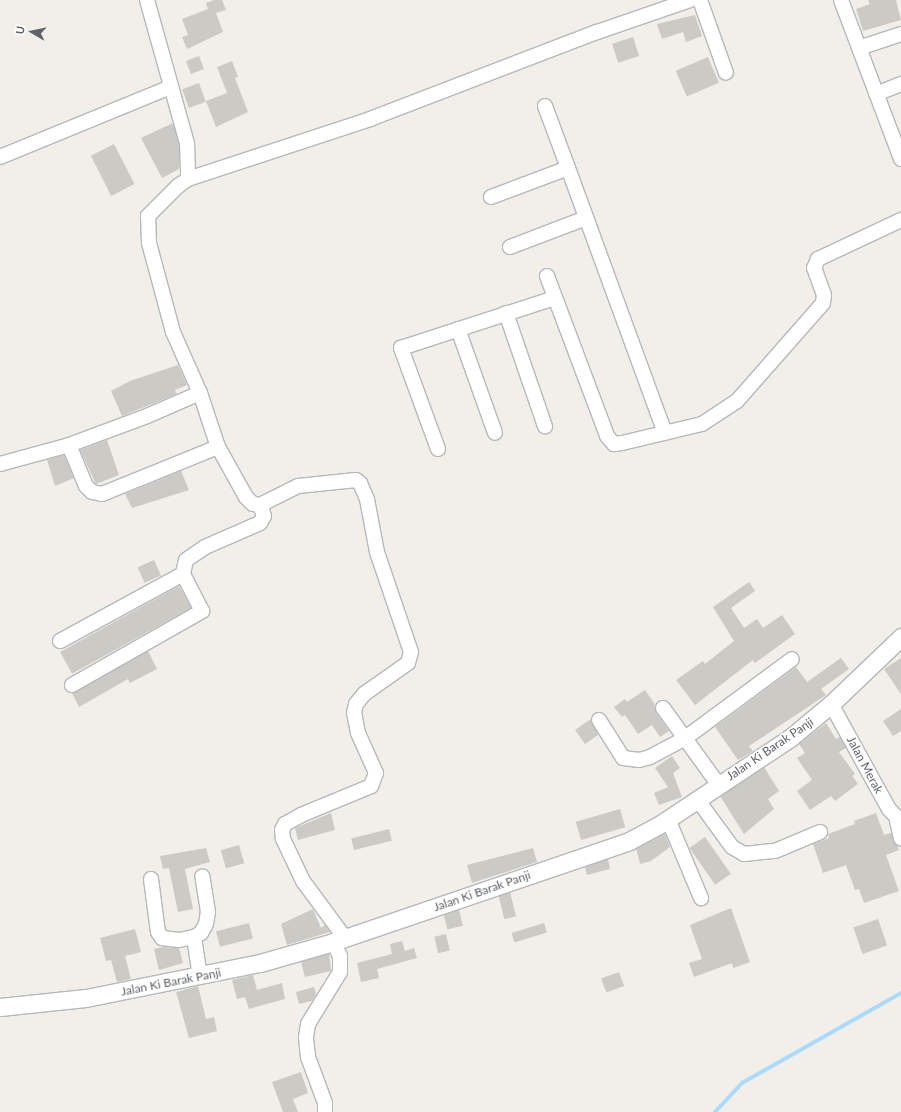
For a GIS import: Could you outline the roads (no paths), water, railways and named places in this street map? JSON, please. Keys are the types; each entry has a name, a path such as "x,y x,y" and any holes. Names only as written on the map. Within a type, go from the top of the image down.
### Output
{"street":[{"path":"147,0 186,143 188,179"},
{"path":"325,1112 325,1103 308,1057 306,1037 308,1024 340,972 339,940 304,881 288,850 282,830 285,824 301,814 371,786 376,772 358,733 354,713 356,704 364,694 408,663 411,652 377,552 367,499 360,483 356,480 298,486 260,505 253,504 246,497 218,447 200,393 173,332 152,256 146,225 148,216 157,206 188,179 370,119 597,32 690,0"},
{"path":"700,0 726,73"},
{"path":"841,0 901,159"},
{"path":"859,48 901,34"},
{"path":"876,94 901,84"},
{"path":"0,157 171,87"},
{"path":"545,106 666,433"},
{"path":"491,197 568,168"},
{"path":"510,247 586,218"},
{"path":"547,276 609,440 614,444 622,443 702,424 737,401 819,308 824,296 814,268 818,259 901,220"},
{"path":"438,449 401,348 555,298"},
{"path":"506,313 545,426"},
{"path":"458,329 495,433"},
{"path":"0,464 69,445 148,416 200,393"},
{"path":"69,445 86,486 92,492 102,494 218,447"},
{"path":"72,685 202,610 183,574 186,560 194,554 260,523 264,516 260,505"},
{"path":"60,641 183,574"},
{"name":"Jalan Ki Barak Panji","path":"0,1007 86,998 200,977 339,940 619,845 668,819 718,784 790,738 831,704 901,637"},
{"path":"599,720 623,758 630,760 650,757 684,739 792,659"},
{"name":"Jalan Merak","path":"831,704 899,822 901,839"},
{"path":"663,708 718,784"},
{"path":"697,799 732,846 744,854 775,850 820,832"},
{"path":"668,819 701,898"},
{"path":"151,879 154,920 162,938 170,940 194,937 201,933 206,924 208,912 202,876"},
{"path":"194,937 200,977"}],"waterway":[{"path":"715,1112 742,1083 901,993"}]}
